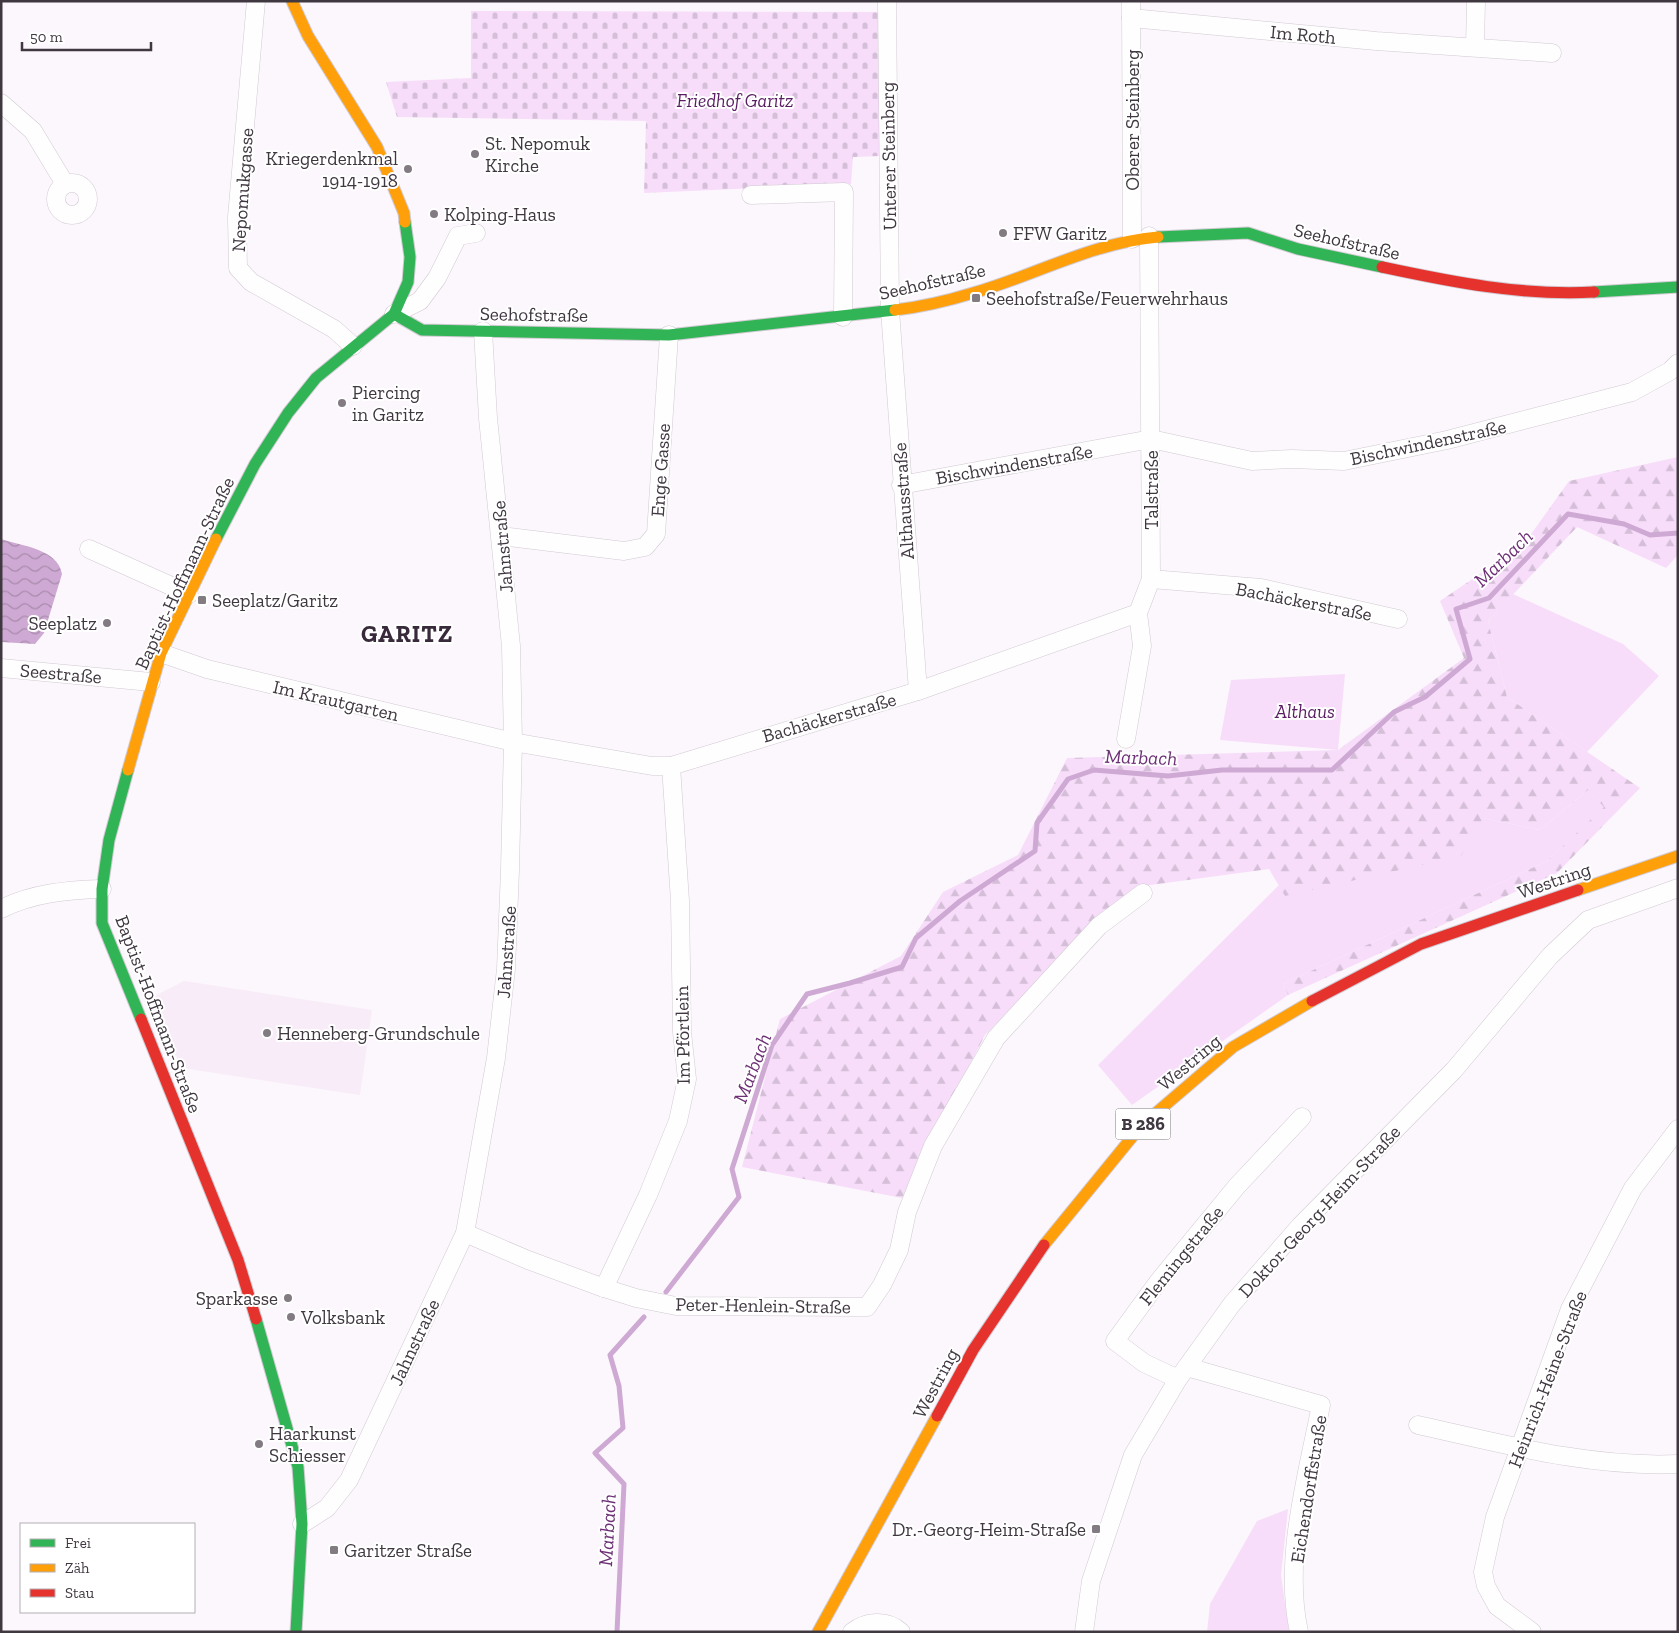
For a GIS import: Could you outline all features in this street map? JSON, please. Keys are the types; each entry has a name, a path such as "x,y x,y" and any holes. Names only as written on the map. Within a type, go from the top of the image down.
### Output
{"street":[{"name":"Nepomukgasse","path":"256,1 237,217 238,268 251,282 334,329 353,346"},
{"path":"292,1 308,36 360,116 377,147 404,213 410,258 408,282 394,314"},
{"name":"Unterer Steinberg","path":"888,1 890,310"},
{"path":"1475,47 1476,1"},
{"name":"Im Roth","path":"1131,10 1376,41 1552,53"},
{"name":"Oberer Steinberg","path":"1131,10 1141,238"},
{"path":"1,102 33,131 65,184"},
{"path":"751,195 844,192 843,317"},
{"path":"394,314 420,301 437,278 458,236 476,233"},
{"name":"Seehofstraße","path":"394,314 422,330 669,335 843,317 890,310 974,293 1063,259 1141,238 1248,234 1298,249 1448,282 1513,290 1577,293 1678,287"},
{"name":"Talstraße","path":"1126,739 1142,646 1138,614 1151,579 1151,440 1141,238"},
{"name":"Althausstraße","path":"890,310 901,485 918,691"},
{"name":"Baptist-Hoffmann-Straße","path":"302,1524 298,1467 289,1430 238,1260 102,923 102,889 109,840 151,682 161,653 235,501 272,437 316,378 394,314"},
{"name":"Jahnstraße","path":"302,1524 327,1508 349,1480 465,1232 496,1058 506,969 513,742 511,646 488,418 483,331"},
{"name":"Enge Gasse","path":"501,536 624,550 645,547 656,534 669,335"},
{"name":"Bischwindenstraße","path":"901,485 1151,440 1252,461 1292,459 1344,461 1447,440 1632,392 1670,371 1678,363"},
{"path":"89,549 189,594"},
{"name":"Bachäckerstraße","path":"1151,579 1261,588 1398,619"},
{"name":"Bachäckerstraße","path":"513,742 652,766 671,766 918,691 1138,614"},
{"name":"Im Krautgarten","path":"161,653 206,669 513,742"},
{"name":"Seestraße","path":"1,668 151,682"},
{"name":"Im Pförtlein","path":"604,1288 648,1195 678,1121 687,1079 682,1032 680,901 671,766"},
{"name":"Westring","path":"818,1632 972,1350 1055,1229 1142,1125 1233,1047 1322,995 1421,944 1678,856"},
{"name":"Doktor-Georg-Heim-Straße","path":"1084,1632 1090,1581 1133,1455 1182,1373 1232,1304 1301,1225 1454,1070 1550,956 1588,920 1678,888"},
{"path":"1,909 18,900 64,890 102,889"},
{"name":"Peter-Henlein-Straße","path":"465,1232 528,1260 604,1288 636,1298 676,1306 867,1307 882,1285 899,1250 907,1212 933,1146 996,1038 1099,926 1143,893"},
{"name":"Flemingstraße","path":"1182,1373 1144,1363 1115,1341 1158,1282 1237,1186 1302,1117"},
{"name":"Heinrich-Heine-Straße","path":"1532,1632 1497,1606 1490,1597 1483,1572 1495,1517 1522,1448 1570,1309 1633,1188 1678,1128"},
{"name":"Eichendorffstraße","path":"1182,1373 1322,1405 1301,1507 1294,1570 1296,1615 1299,1632"},
{"path":"1418,1425 1522,1448 1610,1463 1678,1464"},
{"path":"296,1632 302,1524"},
{"path":"852,1632 867,1623 883,1623 901,1632"}],"shaded area":[{"name":"Henneberg-Grundschule","path":"184,981 372,1010 360,1095 182,1068 149,999"}],"green space":[{"name":"Friedhof Garitz","path":"471,11 880,12 880,156 853,157 851,184 644,193 646,121 397,117 386,82 471,78"},
{"path":"1678,457 1678,555 1666,568 1577,527 1488,621 1507,697 1640,788 1557,873 1288,995 1283,984 1547,861 1604,807 1588,790 1540,830 1483,818 1461,856 1285,896 1269,869 1136,887 1096,923 985,1035 902,1198 742,1167 780,1019 901,956 943,892 1018,855 1067,758 1338,750 1464,658 1440,601 1524,544 1569,481"},
{"path":"1513,594 1623,644 1659,676 1587,752 1507,697 1488,621"},
{"name":"Althaus","path":"1345,674 1338,750 1220,740 1231,680"},
{"path":"1588,790 1605,807 1547,861 1283,984 1288,995 1132,1105 1098,1065 1279,885 1285,896 1483,818 1540,830"},
{"path":"1288,1509 1281,1575 1289,1632 1207,1632 1210,1604 1257,1521"}],"water":[{"path":"1,539 46,554 54,559 62,574 44,633 35,644 1,642"}],"waterway":[{"name":"Marbach","path":"666,1292 739,1197 732,1169 772,1045 807,994 902,967 916,938 960,901 1035,851 1037,823 1068,779 1094,770 1168,776 1222,770 1332,770 1394,712 1425,697 1470,659 1456,609 1489,598 1568,514 1624,524 1650,535 1678,533"},
{"name":"Marbach","path":"617,1632 624,1484 595,1453 623,1428 619,1386 610,1355 644,1317"}],"traffic: fast":[{"path":"216,539 255,464 288,413 316,378 394,314 408,282 410,257 405,222"},
{"path":"1158,237 1248,233 1298,249 1382,267"},
{"path":"1594,292 1678,287"},
{"path":"394,314 422,330 669,335 895,310"},
{"path":"128,770 109,840 102,889 102,923 141,1019"},
{"path":"256,1319 298,1467 302,1524 296,1632"}],"traffic: slow":[{"path":"292,1 308,36 377,147 404,213 405,222"},
{"path":"895,310 963,296 1110,246 1133,240 1158,237"},
{"path":"128,770 161,653 216,539"},
{"path":"1578,890 1678,856"},
{"path":"1044,1245 1142,1125 1233,1047 1312,1001"},
{"path":"818,1632 937,1416"}],"traffic: jam":[{"path":"1382,267 1487,287 1540,292 1594,292"},
{"path":"1312,1001 1421,944 1578,890"},
{"path":"141,1019 238,1260 256,1319"},
{"path":"937,1416 973,1350 1044,1245"}],"place":[{"name":"St. Nepomuk Kirche","path":"475,154"},
{"name":"Kriegerdenkmal 1914-1918","path":"408,169"},
{"name":"Kolping-Haus","path":"434,214"},
{"name":"FFW Garitz","path":"1003,233"},
{"name":"Seehofstraße/Feuerwehrhaus","path":"976,298"},
{"name":"Piercing in Garitz","path":"342,403"},
{"name":"Seeplatz/Garitz","path":"202,600"},
{"name":"Seeplatz","path":"107,623"},
{"name":"Henneberg-Grundschule","path":"267,1033"},
{"name":"Sparkasse","path":"288,1298"},
{"name":"Volksbank","path":"291,1317"},
{"name":"Haarkunst Schiesser","path":"259,1444"},
{"name":"Dr.-Georg-Heim-Straße","path":"1096,1529"},
{"name":"Garitzer Straße","path":"334,1550"}],"district":[{"name":"GARITZ","path":"407,634"}]}
